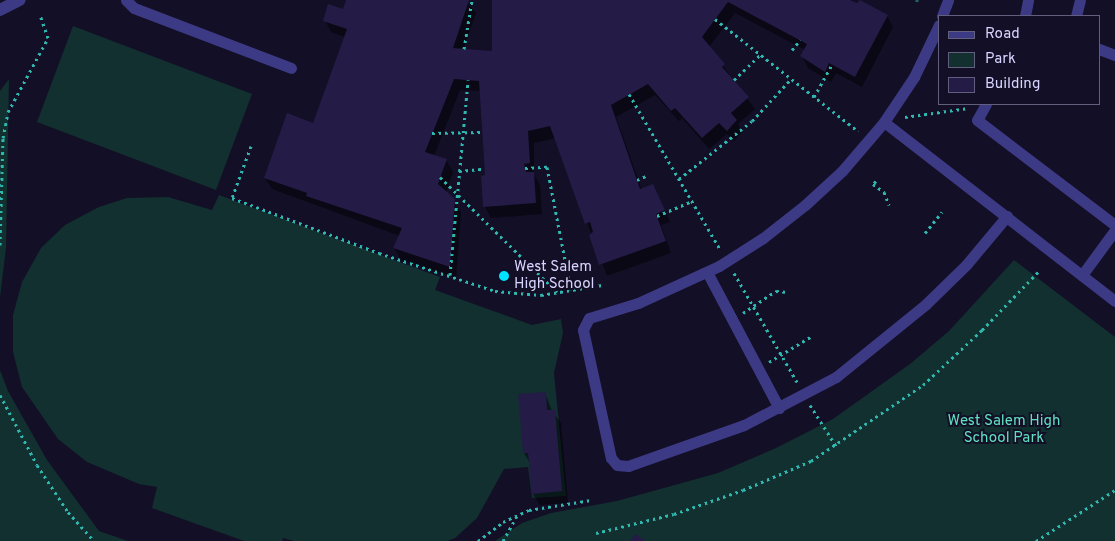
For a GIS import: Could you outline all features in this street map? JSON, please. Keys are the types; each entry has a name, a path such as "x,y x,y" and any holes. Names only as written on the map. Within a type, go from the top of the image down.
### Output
{"street":[{"path":"0,10 20,0"}],"lane":[{"path":"126,0 134,8 291,68"},
{"path":"942,15 948,0"},
{"path":"1025,15 1028,0"},
{"path":"1076,15 1080,0"},
{"path":"938,27 914,77 884,122 842,171 805,205 764,238 707,272 638,303 589,318 583,330 612,458 617,465 628,466 744,425 836,377 889,336 966,265 1007,216"},
{"path":"1100,49 1115,54"},
{"path":"985,105 977,120 1115,225"},
{"path":"884,122 1115,301"},
{"path":"1082,275 1115,230"},
{"path":"707,272 778,408"}],"path":[{"path":"464,49 472,0"},
{"path":"0,245 3,138 8,112 48,38 40,15"},
{"path":"715,20 860,132"},
{"path":"792,50 800,40"},
{"path":"734,80 760,54"},
{"path":"814,97 832,64"},
{"path":"679,179 752,121 791,79"},
{"path":"450,275 468,80"},
{"path":"629,94 722,253"},
{"path":"904,118 968,108"},
{"path":"432,133 463,135 482,132"},
{"path":"251,146 232,198 379,253 516,296 602,285"},
{"path":"525,168 547,167 571,290"},
{"path":"459,171 484,169"},
{"path":"637,180 648,175"},
{"path":"440,177 557,292"},
{"path":"876,181 874,184 884,192 889,205"},
{"path":"657,216 692,201"},
{"path":"926,233 942,212"},
{"path":"596,533 674,514 743,490 811,461 836,446 923,385 1039,271"},
{"path":"734,272 800,387"},
{"path":"732,320 776,291 788,292"},
{"path":"758,368 812,336"},
{"path":"0,395 37,465 68,512 93,541"},
{"path":"810,405 836,446"},
{"path":"1036,541 1115,490"},
{"path":"478,541 503,522 517,515 553,504 591,500"},
{"path":"503,541 517,515"}],"green space":[{"path":"73,26 252,94 216,190 37,122"},
{"path":"9,79 6,248 0,297 0,91"},
{"path":"219,195 440,277 435,290 532,325 561,319 563,333 554,373 566,496 532,498 528,467 504,469 477,518 455,538 447,541 294,541 283,538 282,541 244,541 152,508 157,487 139,484 87,462 58,439 22,387 13,352 13,315 22,282 41,248 65,225 99,207 127,198 168,197 212,210"},
{"name":"West Salem High School Park","path":"1014,260 1115,337 1115,541 495,541 522,523 551,513 617,501 718,473 776,448 833,419 910,364 949,331"},
{"path":"0,370 8,391 47,460 99,531 128,541 0,541"}],"building":[{"path":"346,0 469,0 453,48 492,51 492,0 850,0 857,3 860,0 888,15 855,77 829,63 825,72 800,56 807,44 728,2 702,37 725,64 722,67 749,97 731,113 737,120 727,131 719,123 702,138 675,108 671,111 648,84 611,105 640,189 653,184 665,210 656,214 666,241 599,265 589,235 593,232 590,222 585,224 550,126 528,131 530,163 524,164 526,172 534,172 536,203 483,207 481,176 485,175 479,81 454,79 425,152 447,159 438,184 455,199 450,267 393,248 402,228 306,196 307,193 264,178 287,113 313,123 347,29 323,21 328,4 343,9"},
{"path":"546,392 547,410 555,410 562,491 532,494 528,453 523,453 518,394"},
{"path":"636,534 645,541 630,541"}],"place":[{"name":"West Salem High School","path":"504,276"}]}
